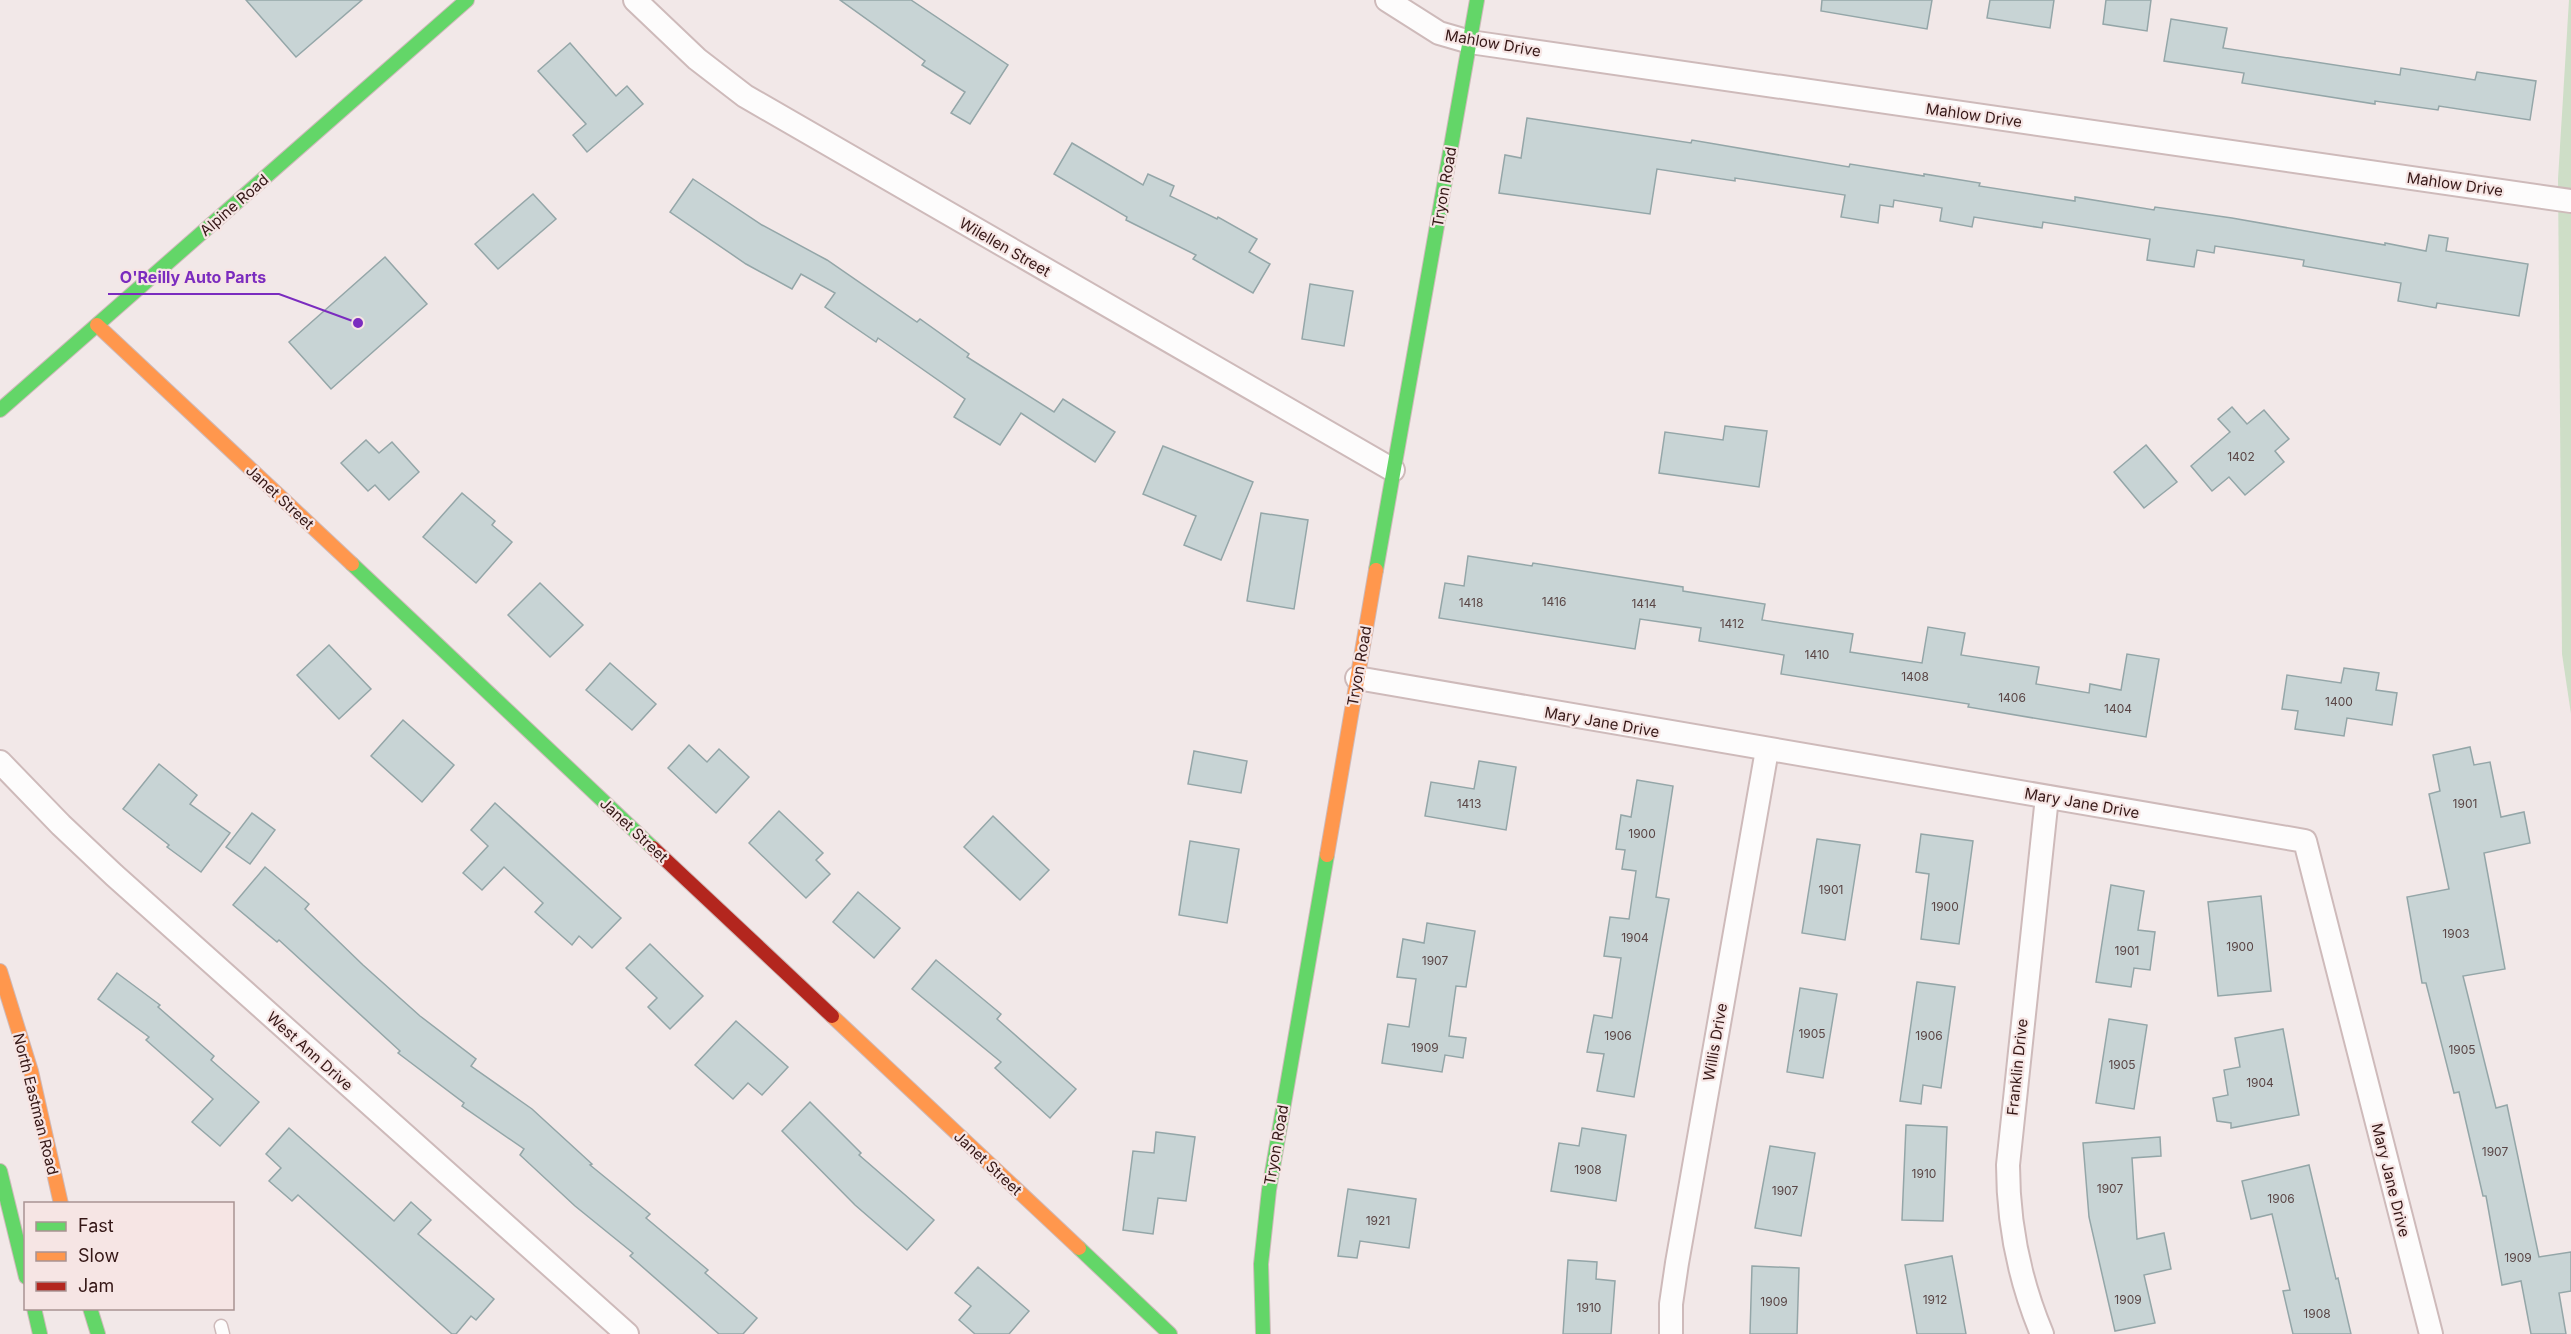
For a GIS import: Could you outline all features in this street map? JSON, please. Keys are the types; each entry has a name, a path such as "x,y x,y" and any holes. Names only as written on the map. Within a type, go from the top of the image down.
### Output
{"street":[{"name":"Alpine Road","path":"0,410 467,0"},
{"name":"Wilellen Street","path":"635,0 697,59 746,96 1393,470"},
{"name":"Mahlow Drive","path":"1387,0 1439,33 1470,42 2571,201"},
{"name":"Tryon Road","path":"1263,1334 1261,1264 1269,1190 1393,470 1477,0"},
{"name":"Janet Street","path":"97,325 1170,1334"},
{"name":"Mary Jane Drive","path":"1357,678 2305,841 2431,1334"},
{"name":"Willis Drive","path":"1671,1334 1671,1304 1677,1263 1767,750"},
{"name":"West Ann Drive","path":"0,762 61,825 114,875 627,1334"},
{"name":"Franklin Drive","path":"2042,1334 2026,1296 2016,1256 2008,1194 2008,1165 2047,797"},
{"name":"North Eastman Road","path":"0,971 31,1071 61,1202"},
{"path":"0,1171 24,1269"},
{"path":"34,1310 40,1334"},
{"path":"91,1310 98,1334"}],"green space":[{"path":"2569,0 2571,0 2571,714 2562,654 2558,179"}],"building":[{"path":"246,0 362,0 296,57"},
{"path":"840,0 911,0 1008,65 970,124 951,113 965,92 922,65 925,61"},
{"path":"1822,0 1932,0 1927,29 1821,11"},
{"path":"1990,0 2054,0 2050,28 1987,18"},
{"path":"2106,0 2151,0 2147,31 2103,24"},
{"path":"2171,19 2227,28 2223,48 2400,75 2401,68 2475,80 2477,72 2536,81 2530,120 2439,106 2438,110 2375,101 2375,104 2242,83 2244,73 2164,61"},
{"path":"570,43 616,96 627,86 643,104 587,152 573,135 586,124 538,71"},
{"path":"1527,118 1691,143 1692,140 1849,167 1850,164 1924,176 1924,174 1980,183 1979,186 2075,201 2075,197 2154,210 2155,207 2232,218 2426,251 2429,235 2448,238 2446,251 2528,264 2519,316 2437,303 2436,308 2398,301 2401,283 2303,266 2304,260 2215,246 2214,253 2197,250 2194,267 2147,260 2150,239 2043,222 2042,228 1974,217 1972,227 1940,221 1942,208 1894,200 1893,207 1880,205 1878,223 1841,217 1845,195 1735,178 1735,181 1657,169 1650,214 1499,193 1505,155 1521,158"},
{"path":"1072,143 1143,185 1148,174 1174,186 1170,196 1217,219 1218,217 1257,239 1249,252 1270,264 1253,293 1193,259 1196,255 1126,220 1127,217 1054,174"},
{"path":"693,179 762,225 827,260 917,322 920,319 969,354 967,357 1054,412 1063,399 1115,432 1095,462 1021,413 1000,445 954,417 965,399 878,338 876,342 825,307 835,293 801,274 792,289 746,264 670,212"},
{"path":"533,194 556,219 498,269 475,244"},
{"path":"385,257 427,304 331,389 289,342"},
{"path":"1310,284 1353,291 1344,346 1302,339"},
{"path":"2232,407 2247,424 2264,410 2289,439 2275,451 2284,462 2245,495 2229,477 2212,491 2191,466 2230,432 2218,419"},
{"path":"1725,426 1767,431 1759,487 1659,473 1665,432 1723,440"},
{"path":"366,440 379,453 392,442 419,472 389,500 375,485 368,491 341,463"},
{"path":"2146,445 2177,482 2144,508 2114,472"},
{"path":"1163,446 1253,482 1221,560 1184,545 1196,516 1143,494"},
{"path":"462,493 495,521 492,525 512,542 476,583 423,537"},
{"path":"1261,513 1308,520 1294,609 1247,601"},
{"path":"1468,556 1532,566 1533,563 1683,587 1683,591 1765,604 1762,620 1853,634 1850,652 1922,663 1928,627 1965,633 1961,655 2039,667 2036,684 2089,693 2090,684 2121,690 2127,654 2159,659 2146,737 1968,707 1969,704 1781,674 1784,655 1699,641 1701,628 1640,619 1635,649 1439,618 1445,583 1464,586"},
{"path":"540,583 583,625 550,657 508,615"},
{"path":"329,645 371,689 339,719 297,675"},
{"path":"610,663 656,704 632,730 586,690"},
{"path":"2344,668 2379,673 2376,690 2397,693 2392,725 2347,718 2344,736 2295,729 2298,711 2282,709 2287,675 2341,683"},
{"path":"403,720 454,765 422,802 371,756"},
{"path":"689,745 707,762 719,749 749,777 716,813 668,768"},
{"path":"2470,747 2474,765 2490,762 2501,817 2524,812 2530,843 2484,853 2505,969 2463,976 2496,1108 2507,1105 2539,1257 2571,1252 2571,1291 2559,1293 2566,1334 2531,1334 2521,1281 2502,1285 2486,1196 2483,1196 2459,1092 2454,1093 2426,983 2422,983 2407,897 2449,889 2429,794 2440,791 2433,755"},
{"path":"1194,751 1247,761 1241,793 1188,784"},
{"path":"1479,761 1516,767 1506,830 1425,816 1431,782 1474,789"},
{"path":"159,764 197,795 190,804 230,833 201,872 167,847 169,845 123,809"},
{"path":"1637,780 1673,786 1656,897 1669,899 1634,1097 1597,1091 1604,1054 1587,1052 1594,1015 1612,1018 1621,958 1604,956 1610,917 1629,919 1636,871 1622,869 1625,850 1616,849 1621,815 1631,817"},
{"path":"495,803 621,918 592,948 579,936 572,945 535,912 543,903 504,867 482,890 463,873 488,846 471,830"},
{"path":"779,811 823,853 816,860 830,874 806,898 749,843"},
{"path":"252,813 275,830 250,864 226,847"},
{"path":"993,816 1049,870 1020,900 964,847"},
{"path":"1921,834 1973,841 1959,944 1921,939 1929,874 1916,872"},
{"path":"1817,839 1860,845 1845,940 1802,933"},
{"path":"1190,841 1239,849 1227,923 1179,915"},
{"path":"265,867 309,904 305,909 363,965 420,1016 476,1059 471,1066 532,1109 592,1164 590,1165 650,1214 646,1218 708,1270 705,1273 757,1318 743,1334 719,1334 630,1256 633,1253 575,1206 520,1155 524,1149 462,1106 464,1103 398,1053 400,1051 279,940 277,942 233,905"},
{"path":"2111,885 2144,891 2138,930 2155,932 2150,970 2134,968 2131,987 2096,982"},
{"path":"858,892 900,928 874,958 833,922"},
{"path":"2261,896 2271,991 2218,996 2208,902"},
{"path":"1427,923 1475,931 1466,987 1456,986 1449,1036 1466,1038 1463,1058 1445,1055 1442,1072 1382,1063 1388,1024 1409,1027 1416,979 1397,977 1403,939 1424,943"},
{"path":"650,944 703,996 670,1029 648,1007 657,998 626,968"},
{"path":"936,960 1001,1014 997,1019 1076,1089 1050,1118 995,1068 1001,1062 912,989"},
{"path":"117,973 160,1005 158,1007 214,1056 211,1060 259,1102 220,1146 192,1122 213,1099 146,1040 149,1037 98,999"},
{"path":"1917,982 1955,987 1941,1088 1923,1085 1921,1104 1900,1101"},
{"path":"1800,988 1837,994 1823,1078 1787,1072"},
{"path":"2109,1019 2147,1025 2134,1109 2096,1103"},
{"path":"736,1021 788,1067 762,1095 748,1083 733,1099 695,1065"},
{"path":"2283,1029 2299,1115 2231,1128 2231,1123 2217,1121 2213,1098 2228,1095 2224,1070 2240,1067 2235,1038"},
{"path":"810,1102 861,1153 859,1155 934,1220 907,1250 855,1205 782,1131"},
{"path":"1906,1125 1947,1127 1943,1221 1902,1220"},
{"path":"289,1128 394,1221 411,1202 431,1220 418,1234 494,1299 476,1320 471,1316 456,1334 452,1334 298,1195 292,1201 269,1181 281,1168 266,1154"},
{"path":"1582,1128 1626,1135 1616,1201 1551,1191 1559,1143 1579,1146"},
{"path":"1156,1132 1195,1137 1186,1201 1158,1198 1153,1234 1123,1230 1133,1151 1154,1153"},
{"path":"2160,1137 2161,1156 2132,1158 2137,1239 2164,1233 2171,1269 2144,1275 2155,1323 2115,1331 2089,1217 2083,1143"},
{"path":"1770,1146 1815,1153 1801,1236 1755,1228"},
{"path":"2309,1165 2351,1334 2293,1334 2283,1291 2290,1290 2272,1214 2251,1219 2242,1181"},
{"path":"1348,1189 1416,1199 1409,1248 1360,1241 1357,1258 1338,1256"},
{"path":"1952,1256 1966,1334 1917,1334 1905,1265"},
{"path":"1568,1260 1597,1262 1596,1279 1615,1281 1611,1334 1563,1334"},
{"path":"1752,1266 1799,1268 1797,1334 1750,1334"},
{"path":"978,1267 1029,1311 1009,1334 975,1334 959,1320 971,1306 955,1293"}],"traffic: fast":[{"path":"0,410 467,0"},
{"path":"1376,570 1477,0"},
{"path":"352,564 653,848"},
{"path":"1263,1334 1261,1264 1269,1190 1327,855"},
{"path":"0,1171 24,1269"},
{"path":"1079,1248 1170,1334"},
{"path":"34,1310 40,1334"},
{"path":"91,1310 98,1334"}],"traffic: slow":[{"path":"97,325 352,564"},
{"path":"1327,855 1376,570"},
{"path":"0,971 31,1071 61,1202"},
{"path":"832,1016 1079,1248"}],"traffic: jam":[{"path":"653,848 832,1016"}],"place":[{"name":"O'Reilly Auto Parts","path":"358,323"}]}
